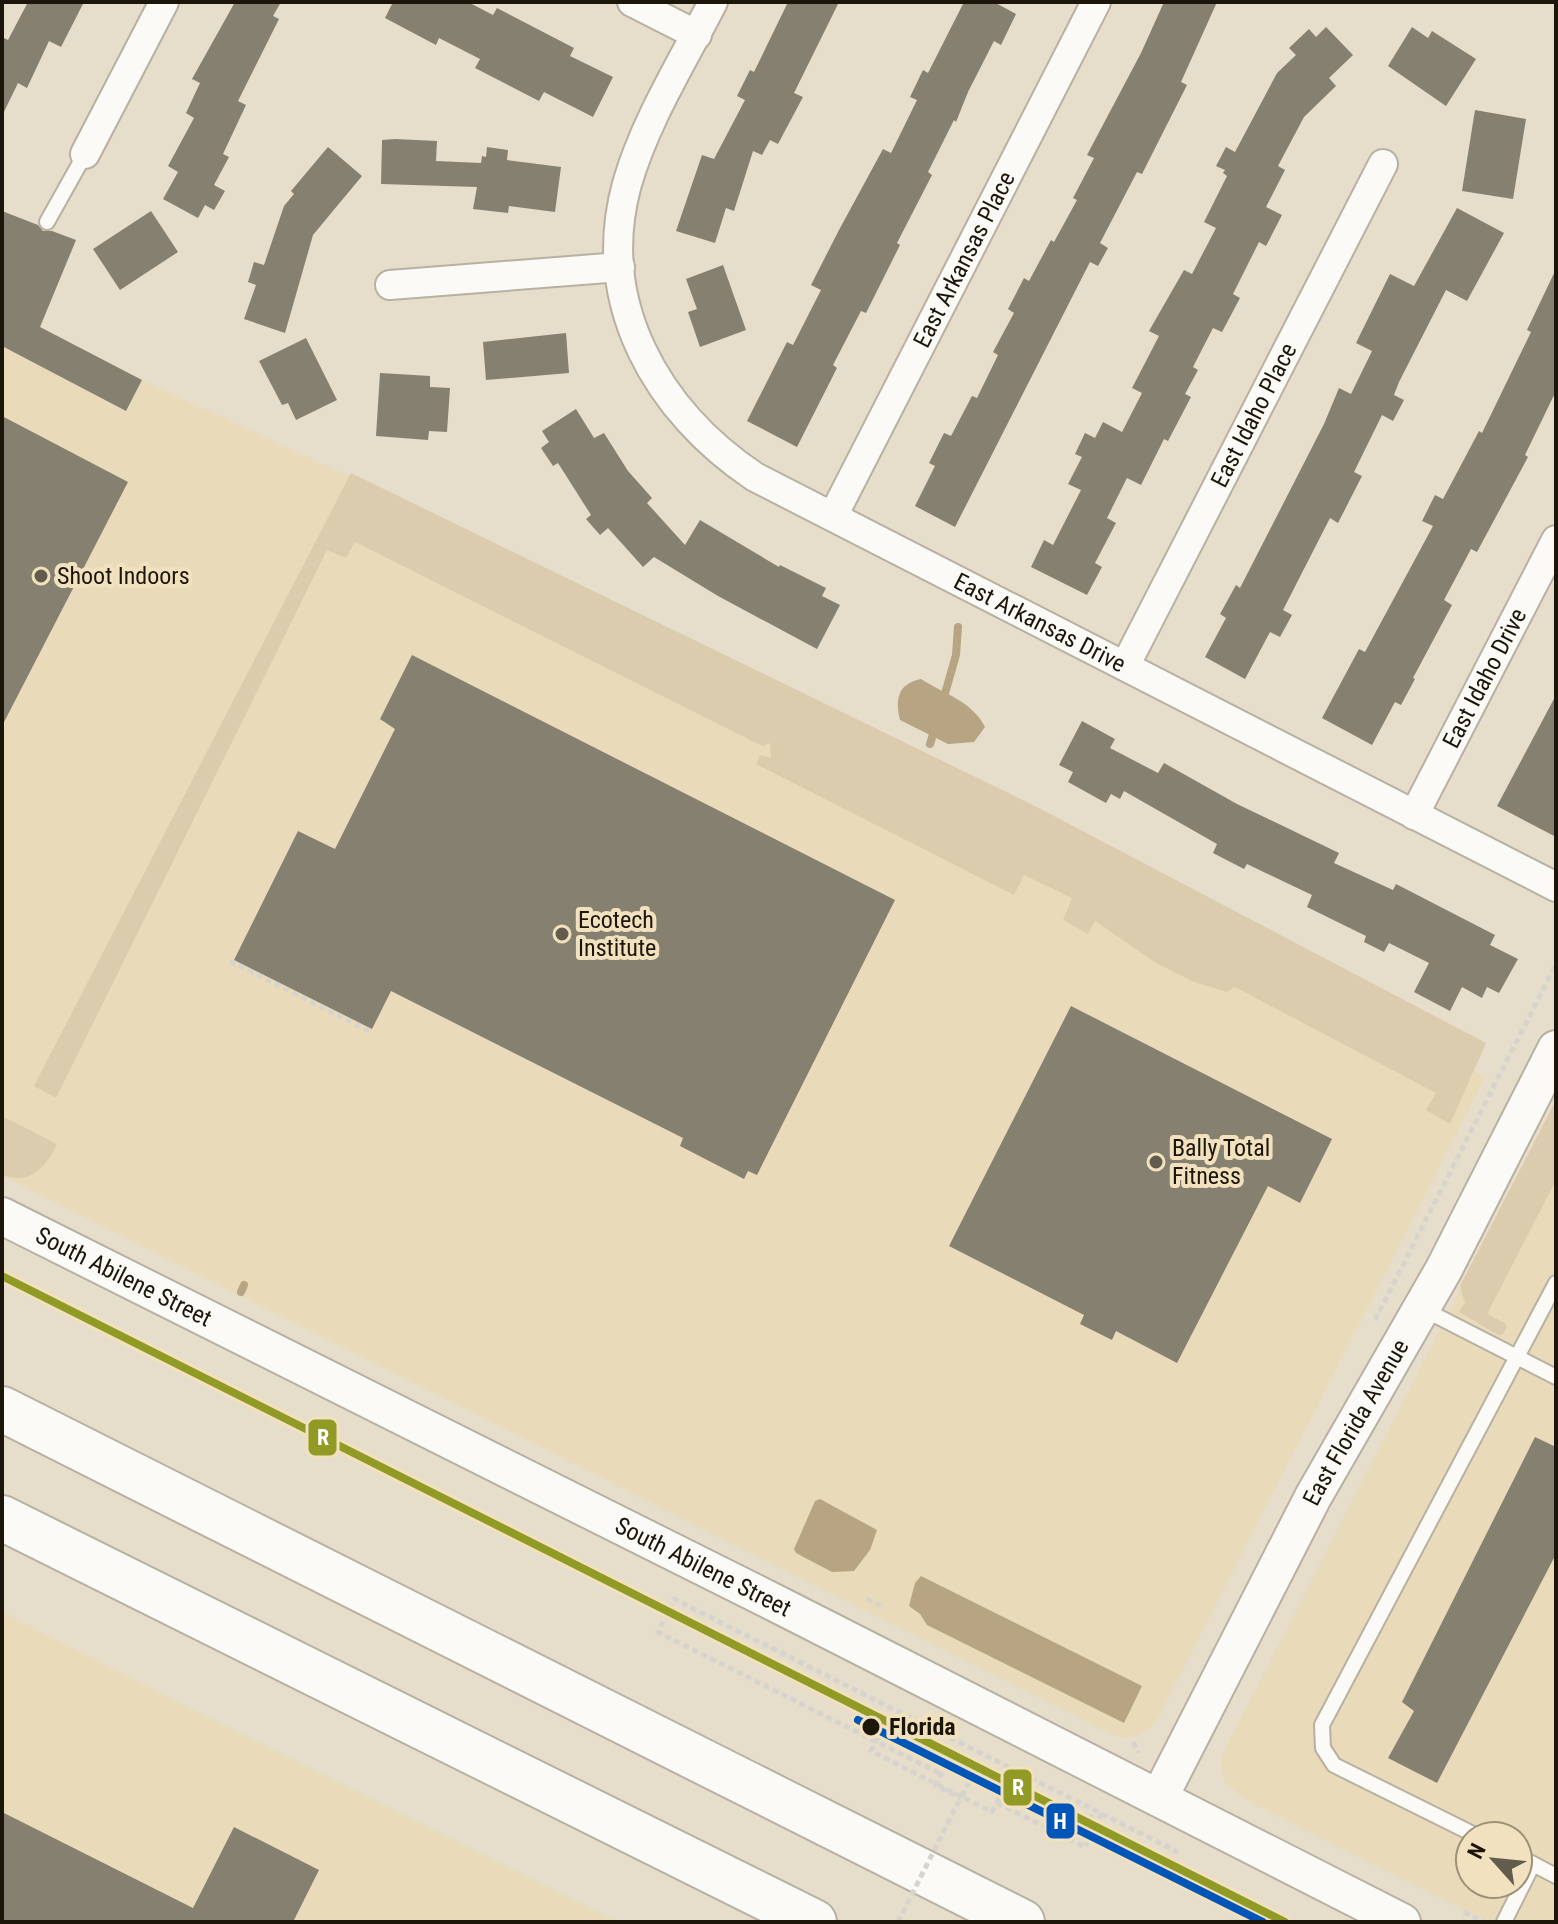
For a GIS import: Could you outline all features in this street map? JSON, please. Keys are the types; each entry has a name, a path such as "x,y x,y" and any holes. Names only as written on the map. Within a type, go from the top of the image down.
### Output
{"highway":[{"path":"2,1409 1022,1922"},
{"path":"2,1518 814,1922"}],"street":[{"path":"85,154 164,2"},
{"path":"632,2 697,35"},
{"name":"East Arkansas Drive","path":"713,2 639,148 620,226 620,267 625,301 636,339 653,375 676,408 728,459 755,477 1556,887"},
{"name":"East Arkansas Place","path":"833,516 1096,2"},
{"name":"East Idaho Place","path":"1125,666 1383,164"},
{"path":"390,285 620,267"},
{"name":"East Idaho Drive","path":"1414,815 1556,540"},
{"name":"East Florida Avenue","path":"1159,1798 1313,1497 1422,1308 1556,1049"},
{"name":"South Abilene Street","path":"2,1216 1402,1922"}],"lane":[{"path":"47,222 85,154"},
{"path":"1454,1825 1334,1765 1323,1748 1322,1725 1556,1283"},
{"path":"1422,1308 1556,1377"},
{"path":"1534,1865 1556,1876"},
{"path":"1504,1922 1515,1900"}],"path":[{"path":"230,961 371,1032"},
{"path":"1369,1331 1556,964"},
{"path":"962,1796 936,1786 941,1774 658,1632 674,1599 1178,1852"},
{"path":"867,1599 883,1607"},
{"path":"1001,1795 992,1812 871,1751 880,1733 1001,1795 1082,1837 1098,1812"},
{"path":"898,1922 970,1780 1001,1795"},
{"path":"997,1803 1085,1847 1098,1812"},
{"path":"1464,1912 1484,1922"}],"shaded area":[{"path":"2,307 142,380 367,485 1049,860 1485,1077 1158,1718 1150,1728 1138,1736 1124,1738 1109,1733 2,1176"},
{"path":"351,473 1033,805 1486,1043 1450,1124 1426,1110 1436,1093 1235,987 1227,992 1194,982 1156,963 1095,921 1088,934 1063,920 1072,898 1024,875 1014,895 756,764 760,755 771,758 770,743 762,746 355,542 346,558 327,550 56,1098 34,1086"},
{"path":"921,679 965,704 979,718 985,727 974,742 948,744 900,720 900,693 907,684"},
{"path":"1556,1100 1556,1180 1487,1314 1505,1323 1507,1327 1503,1334 1498,1335 1459,1312 1465,1303 1460,1286"},
{"path":"1556,1103 1556,1922 1489,1922 1244,1799 1225,1782 1221,1766 1223,1754"},
{"path":"2,1116 57,1144 42,1167 29,1176 12,1178 2,1175"},
{"path":"820,1499 877,1530 870,1550 854,1571 832,1572 794,1549 815,1501"},
{"path":"921,1576 1142,1686 1124,1723 927,1625 920,1614 909,1606 915,1583"},
{"path":"2,1612 198,1712 618,1922 2,1922"}],"building":[{"path":"28,2 84,2 61,47 49,41 27,88 18,83 2,116 2,37 8,40"},
{"path":"235,2 281,2 273,16 279,19 238,101 246,105 223,154 229,157 214,185 225,191 214,210 205,205 198,218 163,199 178,172 168,166 194,118 186,113 200,83 192,79"},
{"path":"393,2 468,2 493,15 497,8 574,48 570,56 613,77 593,117 544,92 539,101 475,68 480,59 439,38 436,45 385,18"},
{"path":"788,2 839,2 794,93 803,97 778,144 770,140 762,155 753,151 734,211 726,208 715,243 676,231 702,155 714,159 745,100 737,96 750,70 754,72"},
{"path":"964,2 994,2 1016,14 1001,45 994,41 968,92 956,122 954,120 928,172 932,175 897,243 900,245 866,313 861,311 833,365 837,368 797,447 747,421 787,342 793,345 821,290 811,285 839,230 883,149 891,153 917,100 910,97 923,70 928,73"},
{"path":"1164,2 1217,2 1181,82 1187,85 1142,174 1137,172 1100,243 1108,248 1098,266 1090,262 955,527 915,506 935,466 929,463 944,433 951,436 972,396 977,398 998,355 993,352 1014,313 1008,309 1024,278 1029,281 1077,200 1073,198 1094,158 1087,155"},
{"path":"1326,27 1353,55 1329,78 1336,86 1304,117 1278,166 1285,170 1266,207 1282,215 1266,246 1259,242 1233,294 1240,298 1222,332 1213,328 1193,367 1198,370 1185,394 1191,397 1168,441 1164,439 1141,485 1127,478 1107,518 1116,523 1095,563 1102,567 1087,595 1031,567 1044,540 1053,545 1081,490 1068,484 1082,457 1075,454 1085,433 1095,438 1103,422 1122,432 1142,393 1132,388 1159,336 1149,331 1184,270 1192,274 1216,228 1204,222 1227,176 1223,173 1225,170 1216,166 1226,147 1235,152 1277,73 1296,55 1289,48 1309,29 1316,37"},
{"path":"1412,27 1428,38 1432,31 1476,59 1446,106 1388,66"},
{"path":"1475,110 1526,119 1513,199 1462,191"},
{"path":"382,140 437,141 436,161 481,163 482,156 486,157 487,147 508,150 507,160 561,167 555,212 509,206 508,213 473,209 477,187 381,184"},
{"path":"328,147 362,176 313,235 285,333 244,319 256,285 248,282 254,262 264,265 284,206 294,194 291,191"},
{"path":"1457,208 1504,233 1467,301 1446,290 1394,395 1404,400 1393,421 1382,415 1354,472 1362,476 1338,523 1330,518 1283,610 1292,615 1280,637 1270,632 1245,679 1205,657 1226,618 1220,614 1236,585 1240,588 1324,424 1339,388 1351,394 1372,351 1356,343 1390,274 1414,286"},
{"path":"2,211 38,225 43,231 76,240 40,327 142,380 126,411 2,346"},
{"path":"151,211 178,252 120,290 93,249"},
{"path":"723,265 746,330 700,347 688,312 697,309 686,279"},
{"path":"1556,269 1556,391 1525,455 1528,457 1477,552 1471,549 1444,600 1452,605 1415,679 1401,705 1395,702 1372,745 1322,718 1359,649 1365,652 1433,526 1422,521 1435,495 1443,499 1479,431 1482,433 1531,332 1527,330"},
{"path":"566,333 569,373 486,380 483,342"},
{"path":"306,338 337,400 296,420 288,403 282,405 259,361"},
{"path":"380,373 430,376 430,387 450,388 447,432 429,431 428,440 376,436"},
{"path":"576,409 594,438 604,433 628,471 652,498 647,503 685,545 700,520 779,567 826,588 822,596 840,605 817,649 718,596 654,557 643,567 608,528 600,535 586,519 591,515 558,463 553,466 541,448 549,442 542,431"},
{"name":"Shoot Indoors","path":"2,416 128,482 2,726"},
{"name":"Ecotech Institute","path":"412,655 895,900 757,1175 748,1171 744,1179 680,1146 683,1138 391,991 372,1029 234,960 298,831 335,849 395,729 380,719"},
{"path":"1556,695 1556,837 1497,806"},
{"path":"1082,721 1115,739 1110,748 1158,773 1164,763 1237,804 1339,853 1334,863 1393,890 1396,884 1495,935 1490,945 1518,959 1499,993 1487,987 1482,998 1462,987 1450,1011 1414,992 1429,963 1389,943 1384,952 1364,942 1366,936 1307,907 1312,895 1247,864 1244,869 1213,853 1217,844 1124,791 1120,799 1111,794 1106,803 1068,782 1073,772 1059,765"},
{"name":"Bally Total Fitness","path":"1071,1006 1332,1139 1300,1203 1268,1186 1177,1363 1116,1331 1112,1340 1080,1324 1084,1315 949,1246"},
{"path":"1535,1437 1556,1447 1556,1554 1437,1783 1388,1758 1414,1711 1402,1702"},
{"path":"2,1812 193,1908 234,1827 319,1870 293,1922 2,1922"}],"waterway":[{"path":"942,704 956,655 958,627"},
{"path":"930,744 935,728"},
{"path":"241,1292 244,1285"}],"transit line":[{"name":"R","path":"2,1276 1285,1922"},
{"name":"H","path":"858,1720 1263,1922"}],"place":[{"name":"Shoot Indoors","path":"41,576"},
{"name":"Ecotech Institute","path":"562,934"},
{"name":"Bally Total Fitness","path":"1156,1162"},
{"name":"Florida","path":"871,1727"}]}
